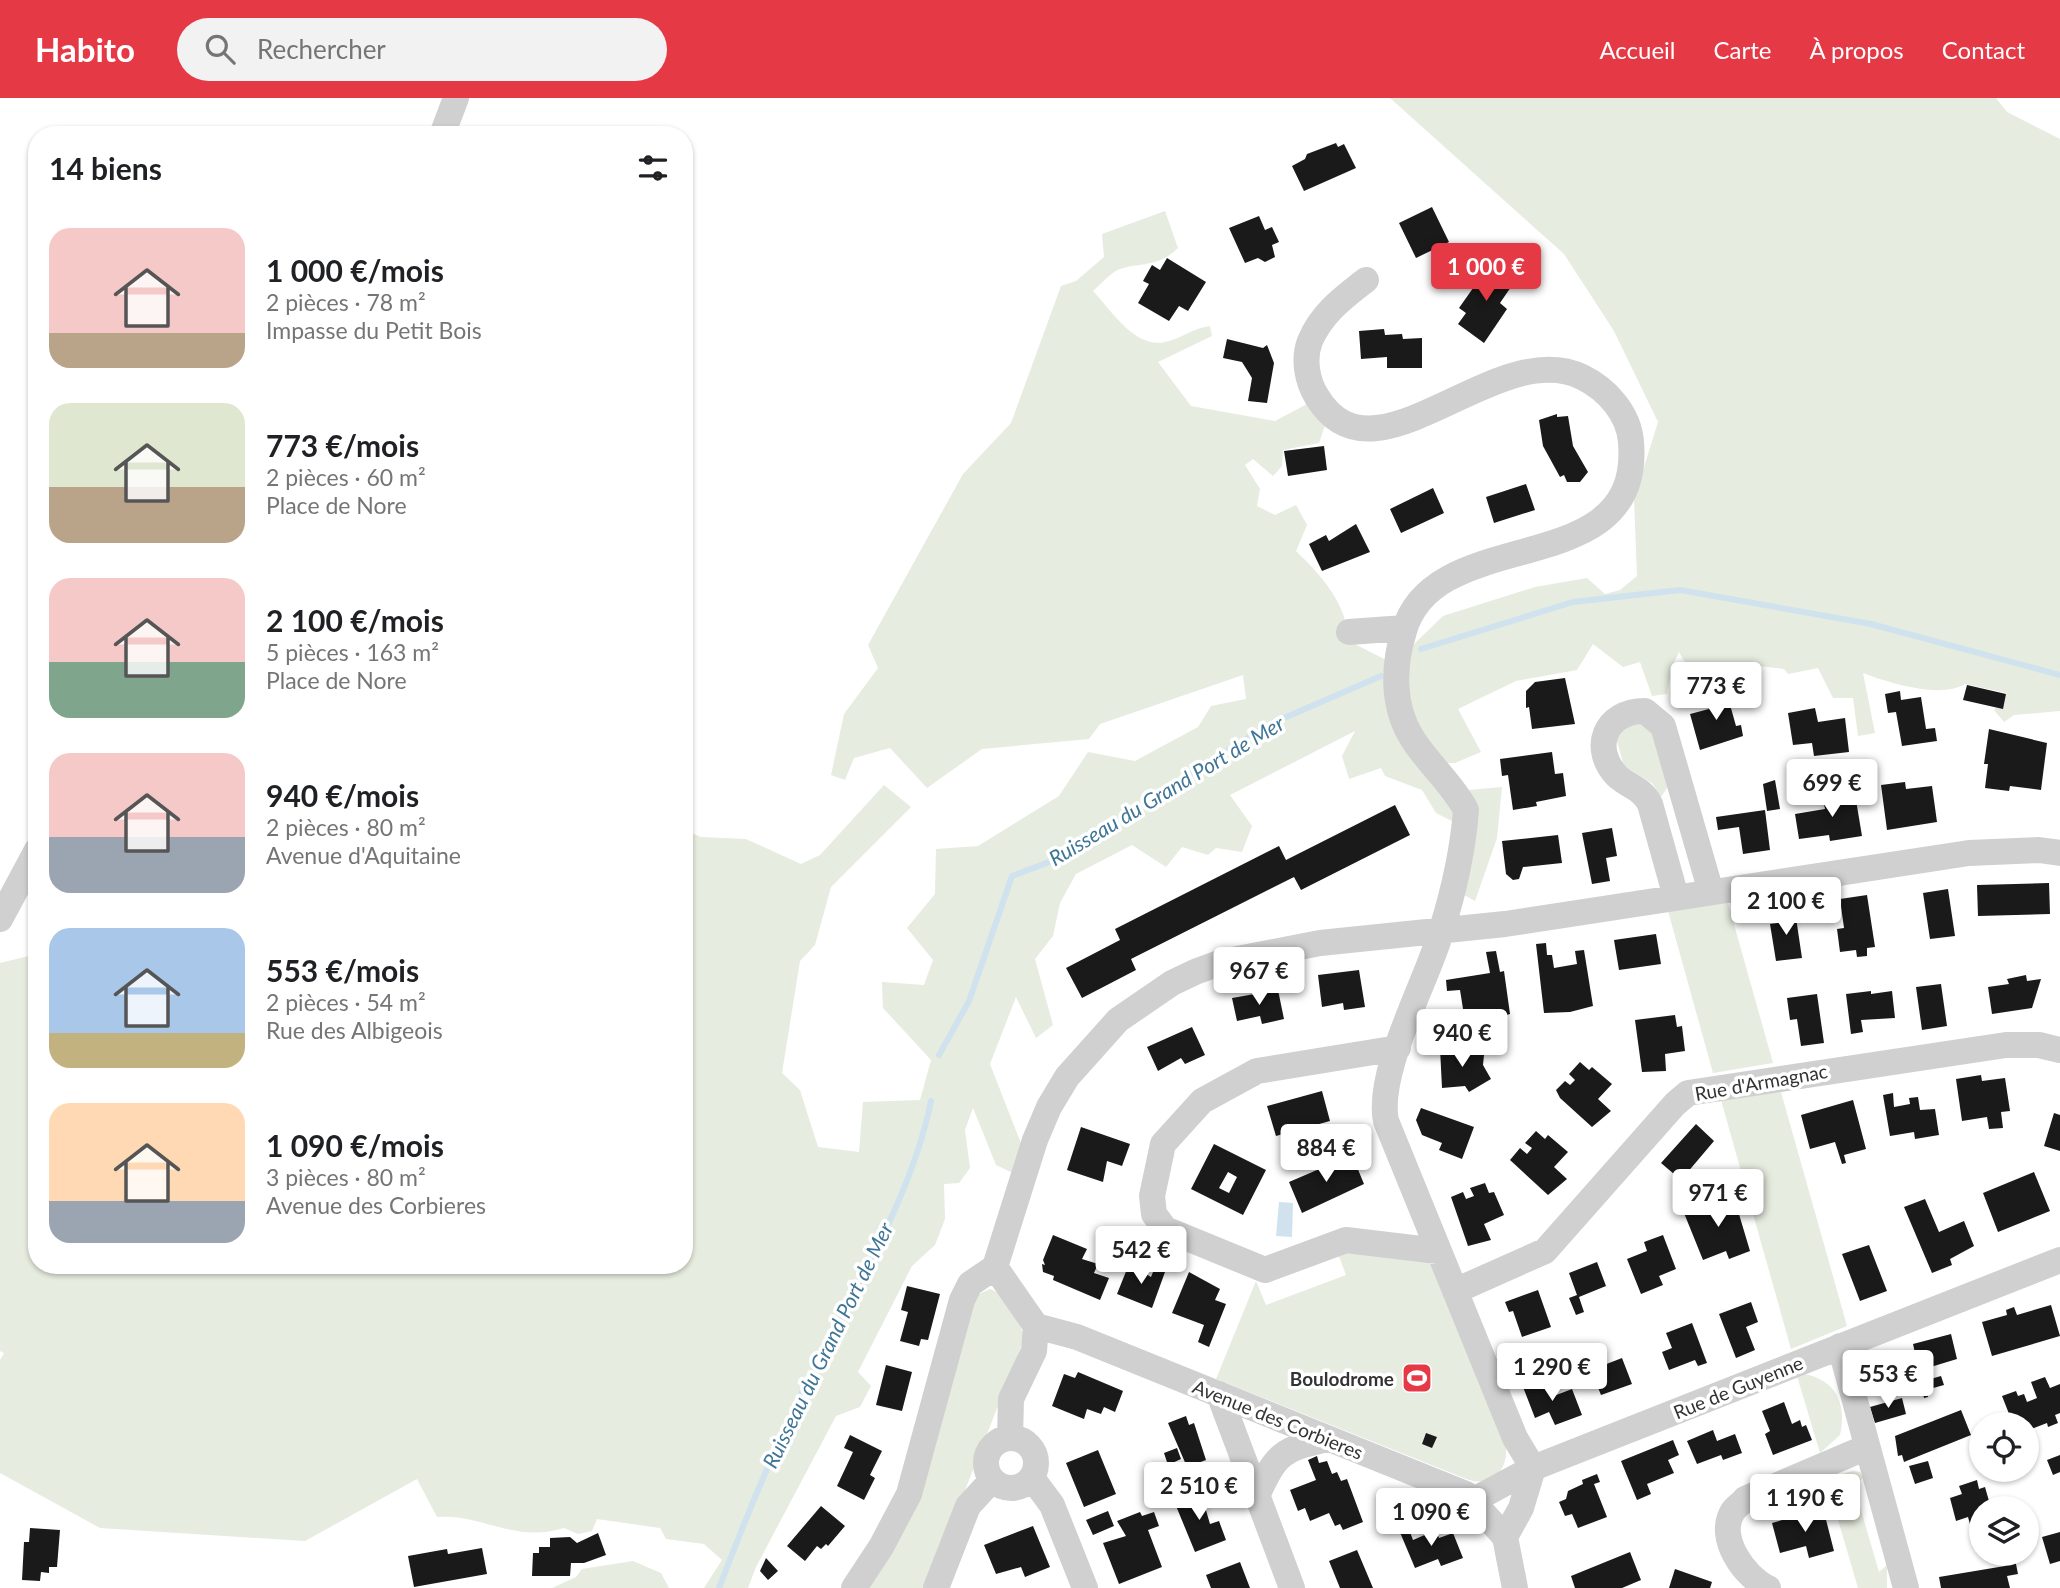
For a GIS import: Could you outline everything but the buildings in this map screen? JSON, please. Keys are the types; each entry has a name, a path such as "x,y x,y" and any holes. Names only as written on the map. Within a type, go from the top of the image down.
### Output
{"street":[{"path":"445,126 456,98"},
{"path":"1366,280 1330,308 1315,328 1308,348 1307,371 1312,390 1323,408 1340,422 1364,428 1387,428 1410,421 1499,378 1526,370 1546,369 1582,377 1611,398 1630,435 1632,456 1628,479 1608,514 1573,537 1460,572 1440,582 1423,597 1404,628 1396,676 1401,714 1412,738 1459,797 1466,810 1442,931 1398,1048 1382,1103 1386,1121 1515,1438 1533,1468 1521,1508 1505,1536 1515,1588"},
{"path":"1349,632 1404,628"},
{"path":"1676,897 1644,791 1619,778 1611,768 1605,734 1610,723 1619,715 1645,711 1663,726 1711,892"},
{"path":"854,1588 881,1547 909,1494 962,1300 970,1284 995,1268 1035,1140 1049,1107 1086,1053 1118,1020 1172,983 1222,962 1320,943 1442,931 1969,853 2039,849 2060,853"},
{"path":"0,919 28,867"},
{"name":"Rue d'Armagnac","path":"1455,1291 1545,1251 1688,1093 2006,1045 2039,1045 2060,1050"},
{"path":"1398,1048 1257,1071 1202,1101 1163,1144 1152,1196 1154,1214 1165,1230 1265,1270 1346,1240 1438,1251"},
{"name":"Rue de Guyenne","path":"1472,1501 1533,1468 2060,1260"},
{"path":"995,1268 1036,1326 1034,1351 1011,1399 1010,1438"},
{"name":"Avenue des Corbieres","path":"1036,1326 1077,1337 1466,1494 1505,1536"},
{"path":"1840,1346 1906,1588"},
{"path":"1219,1394 1292,1588"},
{"path":"1010,1438 1024,1441 1034,1451 1036,1465 1032,1478 1017,1488 1008,1488 992,1480 986,1470 986,1458 990,1448 999,1440 1010,1438"},
{"path":"1256,1496 1271,1465 1295,1446 1327,1439"},
{"path":"1768,1588 1745,1572 1732,1546 1728,1526 1733,1511 1745,1499 1867,1447"},
{"path":"1032,1478 1052,1505 1085,1588"},
{"path":"936,1588 968,1506 992,1480"}],"shaded area":[{"path":"1390,98 1996,98 2007,112 2060,139 2060,711 2014,715 2004,722 1994,710 2007,693 1965,684 1943,690 1929,690 1863,673 1875,733 1858,736 1853,698 1833,698 1818,668 1788,674 1784,669 1758,666 1752,680 1732,670 1728,684 1700,688 1679,652 1672,667 1667,694 1652,696 1640,662 1623,667 1593,644 1577,670 1516,681 1458,709 1481,752 1455,763 1418,762 1446,792 1502,787 1497,838 1475,901 1462,894 1460,825 1436,813 1422,790 1385,776 1381,768 1349,779 1342,756 1355,731 1230,795 1252,826 1242,852 1216,848 1208,855 1182,847 1166,867 1132,845 1076,874 1060,903 1053,936 1035,959 1053,1025 1036,1038 1016,997 990,1064 1024,1151 1019,1176 996,1165 973,1108 965,1130 970,1168 959,1183 944,1184 945,1219 935,1245 912,1266 858,1372 871,1386 860,1407 836,1416 756,1567 748,1588 704,1588 722,1560 704,1544 666,1539 660,1528 597,1519 592,1531 578,1534 564,1528 530,1532 469,1519 437,1517 417,1479 305,1541 100,1528 0,1473 0,1360 4,1353 0,1351 0,963 28,956 28,1274 693,1274 693,834 701,837 746,839 801,864 820,855 884,785 911,807 831,887 815,945 800,961 782,1073 800,1090 818,1147 859,1152 863,1102 920,1100 931,1060 883,1008 882,982 924,985 933,960 907,928 935,894 936,849 978,846 1059,796 1088,752 1135,761 1198,727 1211,706 1246,699 1243,675 1100,724 1089,739 982,749 927,788 890,748 854,758 845,780 831,775 844,714 878,668 868,645 963,474 1011,423 1061,286 1076,281 1104,257 1102,234 1165,211 1178,248 1157,261 1117,271 1093,291 1124,326 1144,340 1154,343 1176,339 1210,326 1212,336 1158,362 1191,406 1275,421 1309,403 1325,425 1319,443 1283,450 1282,466 1273,476 1253,459 1245,465 1260,489 1257,506 1275,515 1296,505 1307,525 1296,551 1332,592 1343,615 1349,641 1384,659 1413,645 1443,616 1535,587 1587,578 1605,594 1620,590 1637,576 1634,499 1658,422 1614,331 1564,254"},
{"path":"1648,720 1671,782 1661,797 1652,783 1624,766 1616,738 1618,730"},
{"path":"1728,903 1773,1063 1713,1073 1668,911"},
{"path":"1781,1092 1847,1326 1791,1349 1721,1100"},
{"path":"1337,1251 1425,1259 1434,1266 1506,1447 1504,1463 1492,1478 1485,1481 1469,1480 1216,1379 1256,1281 1266,1305 1346,1275"},
{"path":"990,1289 1002,1297 1013,1310 1024,1339 927,1588 865,1588 975,1296"},
{"path":"1805,1374 1816,1377 1832,1388 1842,1414 1840,1435 1820,1453 1797,1376"},
{"path":"1853,1471 1860,1472 1863,1478 1854,1486 1879,1572 1887,1565 1887,1588 1858,1588 1826,1479"},
{"path":"633,1561 661,1573 669,1588 552,1588 576,1577 582,1569"}],"water":[{"path":"1279,1202 1293,1203 1292,1237 1276,1236"}],"waterway":[{"name":"Ruisseau du Grand Port de Mer","path":"1421,649 1573,602 1680,590 1871,624 2060,675"},
{"name":"Ruisseau du Grand Port de Mer","path":"939,1055 969,1001 1012,876 1057,859 1268,725 1381,676"},
{"name":"Ruisseau du Grand Port de Mer","path":"719,1588 784,1430 895,1209 910,1174 931,1101"}],"place":[{"name":"Boulodrome","path":"1417,1378"}]}
